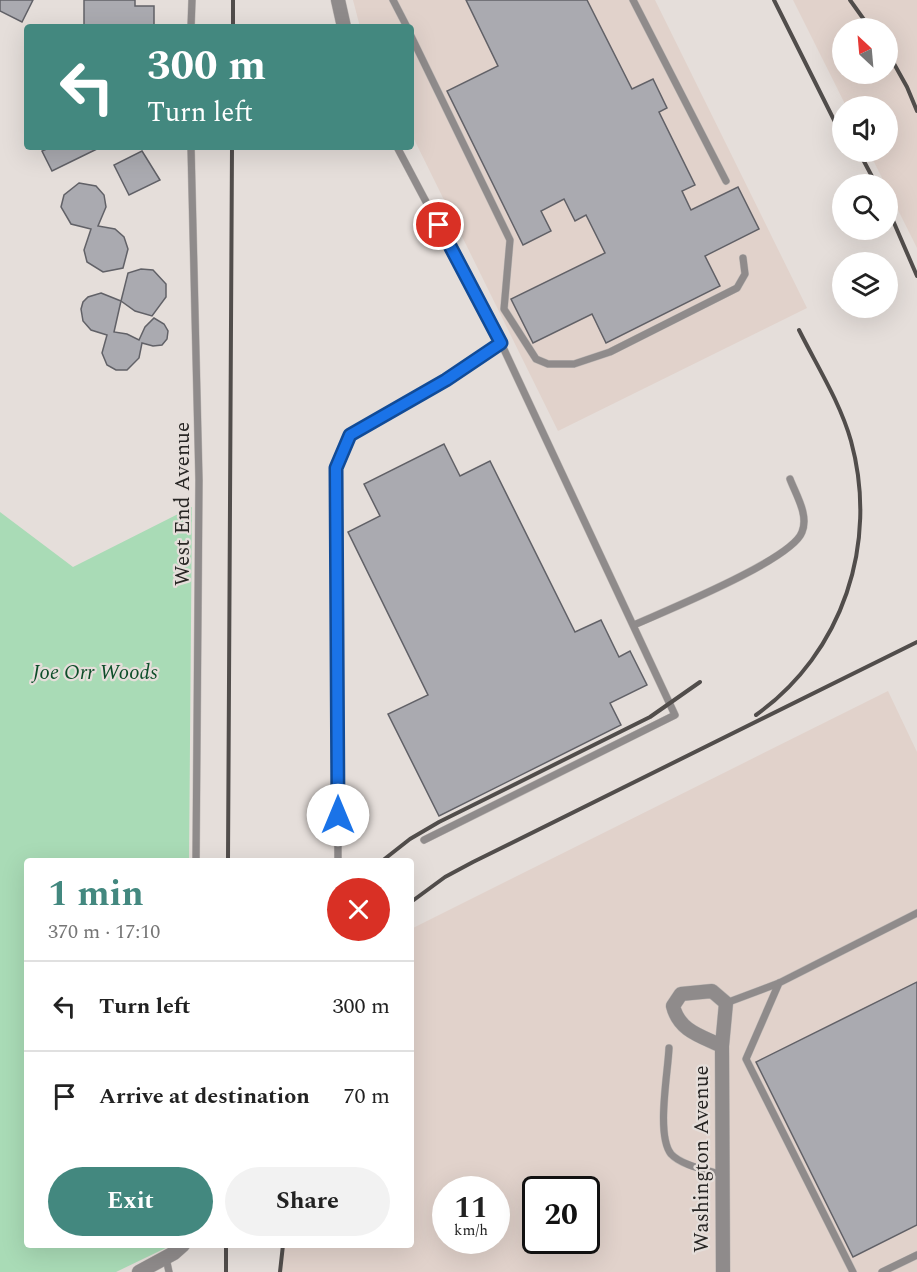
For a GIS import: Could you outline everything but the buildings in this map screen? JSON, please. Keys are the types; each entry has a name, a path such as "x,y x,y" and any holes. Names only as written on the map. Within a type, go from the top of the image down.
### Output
{"street":[{"path":"338,0 343,24"},
{"name":"Washington Avenue","path":"722,1046 687,1030 676,1016 674,1006 681,994 712,991 726,1003 722,1046 723,1272"},
{"path":"139,1272 167,1265 181,1248"}],"lane":[{"path":"191,24 192,0"},
{"path":"393,0 405,24"},
{"path":"633,0 726,181"},
{"path":"414,42 510,240 504,309 536,359 548,364 574,364 610,352 737,288 745,274 743,258"},
{"name":"West End Avenue","path":"191,150 199,480 196,858"},
{"path":"399,150 501,343 675,715 424,840"},
{"path":"338,858 336,468 350,435 446,380 501,343"},
{"path":"634,626 742,575 795,543 802,534 804,523 801,507 790,479"},
{"path":"726,1003 779,983 917,914"},
{"path":"779,983 746,1059 853,1272"},
{"path":"669,1048 663,1132 672,1154 688,1164 723,1175"},
{"path":"882,1272 917,1255"}],"shaded area":[{"path":"353,0 655,0 807,308 558,431 414,139 414,24 359,24"},
{"path":"793,0 917,0 917,248 898,210 898,174 880,174 874,162 898,162 898,96 841,96 835,84 898,84 898,18 832,18 832,78"},
{"path":"888,691 917,752 917,1272 278,1272 284,1248 414,1248 414,928"}],"green space":[{"name":"Joe Orr Woods","path":"192,507 189,858 24,858 24,1248 166,1248 116,1272 0,1272 0,512 73,567"}],"railway":[{"path":"233,0 233,24"},
{"path":"774,0 832,116"},
{"path":"850,0 863,18"},
{"path":"898,71 917,111"},
{"path":"228,858 232,150"},
{"path":"864,162 871,174"},
{"path":"898,232 917,276"},
{"path":"756,715 786,690 811,660 832,628 847,593 856,556 860,518 859,480 851,441 834,398 799,330"},
{"path":"414,900 445,877 473,862 917,642"},
{"path":"386,858 410,839 439,822 650,717 700,682"},
{"path":"226,1248 226,1272"},
{"path":"280,1272 283,1248"}],"route":[{"path":"338,815 336,468 350,435 446,380 501,343 439,225"}]}
